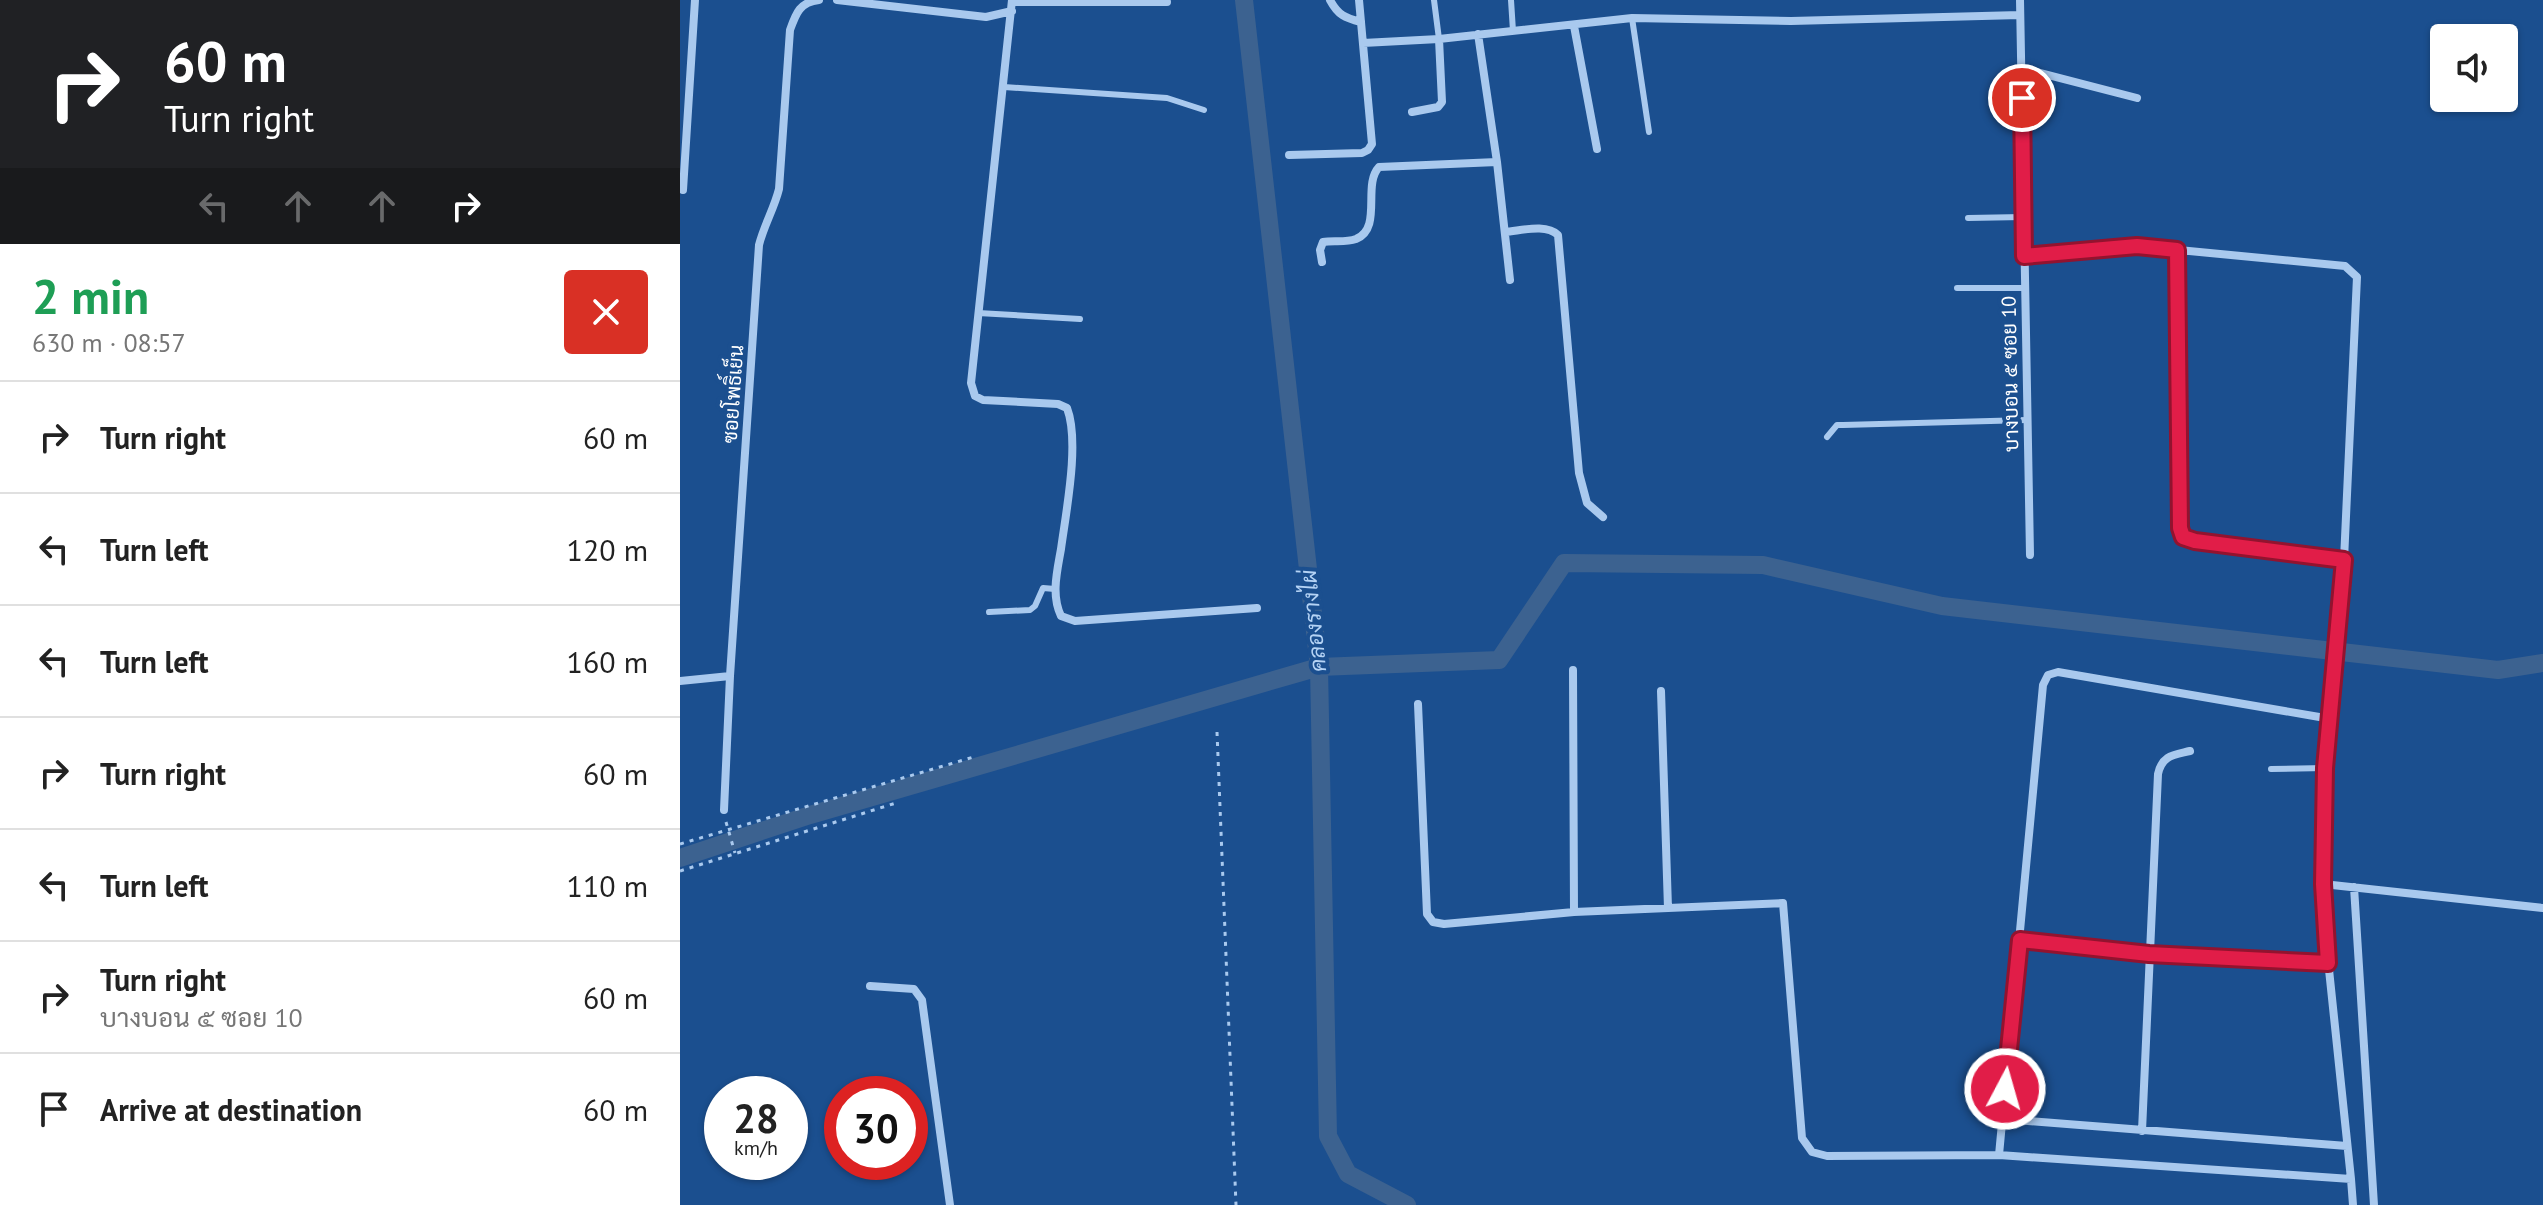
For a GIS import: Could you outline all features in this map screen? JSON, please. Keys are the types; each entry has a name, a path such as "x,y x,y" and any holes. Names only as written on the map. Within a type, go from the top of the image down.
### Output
{"street":[{"path":"683,190 683,130 695,0"},
{"name":"ซอยโพธิ์เย็น","path":"724,810 759,245 764,223 774,209 779,189 790,30 798,9 808,1 819,0"},
{"path":"837,0 986,17 1012,4 1167,2"},
{"path":"1330,0 1336,11 1345,18 1361,22"},
{"path":"1289,155 1362,153 1368,150 1371,135 1359,0"},
{"name":"บางบอน ๕ ซอย 10","path":"2020,0 2030,555"},
{"path":"1012,4 971,383 975,396 983,400 1058,404 1067,408 1073,424 1067,504 1055,589 1056,606 1061,616 1075,621 1257,608"},
{"path":"1363,43 1439,39 1632,18 1791,21 2020,15"},
{"path":"1574,26 1597,149"},
{"path":"1478,34 1510,280"},
{"path":"1412,112 1438,107 1442,102 1439,39"},
{"path":"2021,68 2137,98"},
{"path":"1322,262 1320,250 1323,242 1357,238 1365,231 1372,177 1379,167 1497,162"},
{"path":"1505,232 1545,228 1558,235 1579,473 1587,503 1603,517"},
{"path":"2024,256 2137,246 2345,266 2357,277 2344,560 2325,768 2323,884 2353,1205"},
{"path":"2177,250 2180,528 2183,537 2344,560"},
{"path":"1573,670 1574,912"},
{"path":"1999,1155 2043,685 2048,675 2058,672 2331,719"},
{"path":"680,681 730,676"},
{"path":"1661,691 1668,908"},
{"path":"1418,704 1427,914 1433,922 1444,924 1574,912 1783,903 1802,1138 1812,1152 1827,1156 1999,1155 2351,1179"},
{"path":"2142,1131 2160,763 2167,757 2190,751"},
{"path":"2323,884 2543,908"},
{"path":"2354,887 2374,1205"},
{"path":"2020,940 2149,954 2328,963"},
{"path":"870,986 914,989 922,1000 950,1205"},
{"path":"2002,1119 2347,1146"}],"lane":[{"path":"1434,0 1439,39"},
{"path":"1511,0 1513,31"},
{"path":"1632,18 1649,132"},
{"path":"1004,87 1167,98 1204,110"},
{"path":"1968,218 2023,217"},
{"path":"1957,288 2025,288"},
{"path":"978,313 1080,319"},
{"path":"1827,437 1837,425 2027,420"},
{"path":"989,612 1030,610 1043,588 1055,589"},
{"path":"2271,769 2325,768"}],"path":[{"path":"1217,732 1236,1205"},
{"path":"680,844 977,756"},
{"path":"680,871 896,803"},
{"path":"727,830 735,853"}],"waterway":[{"name":"คลองรางไผ่","path":"1244,0 1319,667 1328,1136 1348,1174 1407,1205"},
{"path":"680,858 810,815 1319,667 1499,660 1564,563 1763,565 1942,606 2498,670 2543,663"}],"route":[{"path":"2005,1089 2020,940 2149,954 2328,963 2323,884 2325,768 2344,560 2183,537 2180,528 2177,250 2137,246 2024,256 2022,98"}]}
